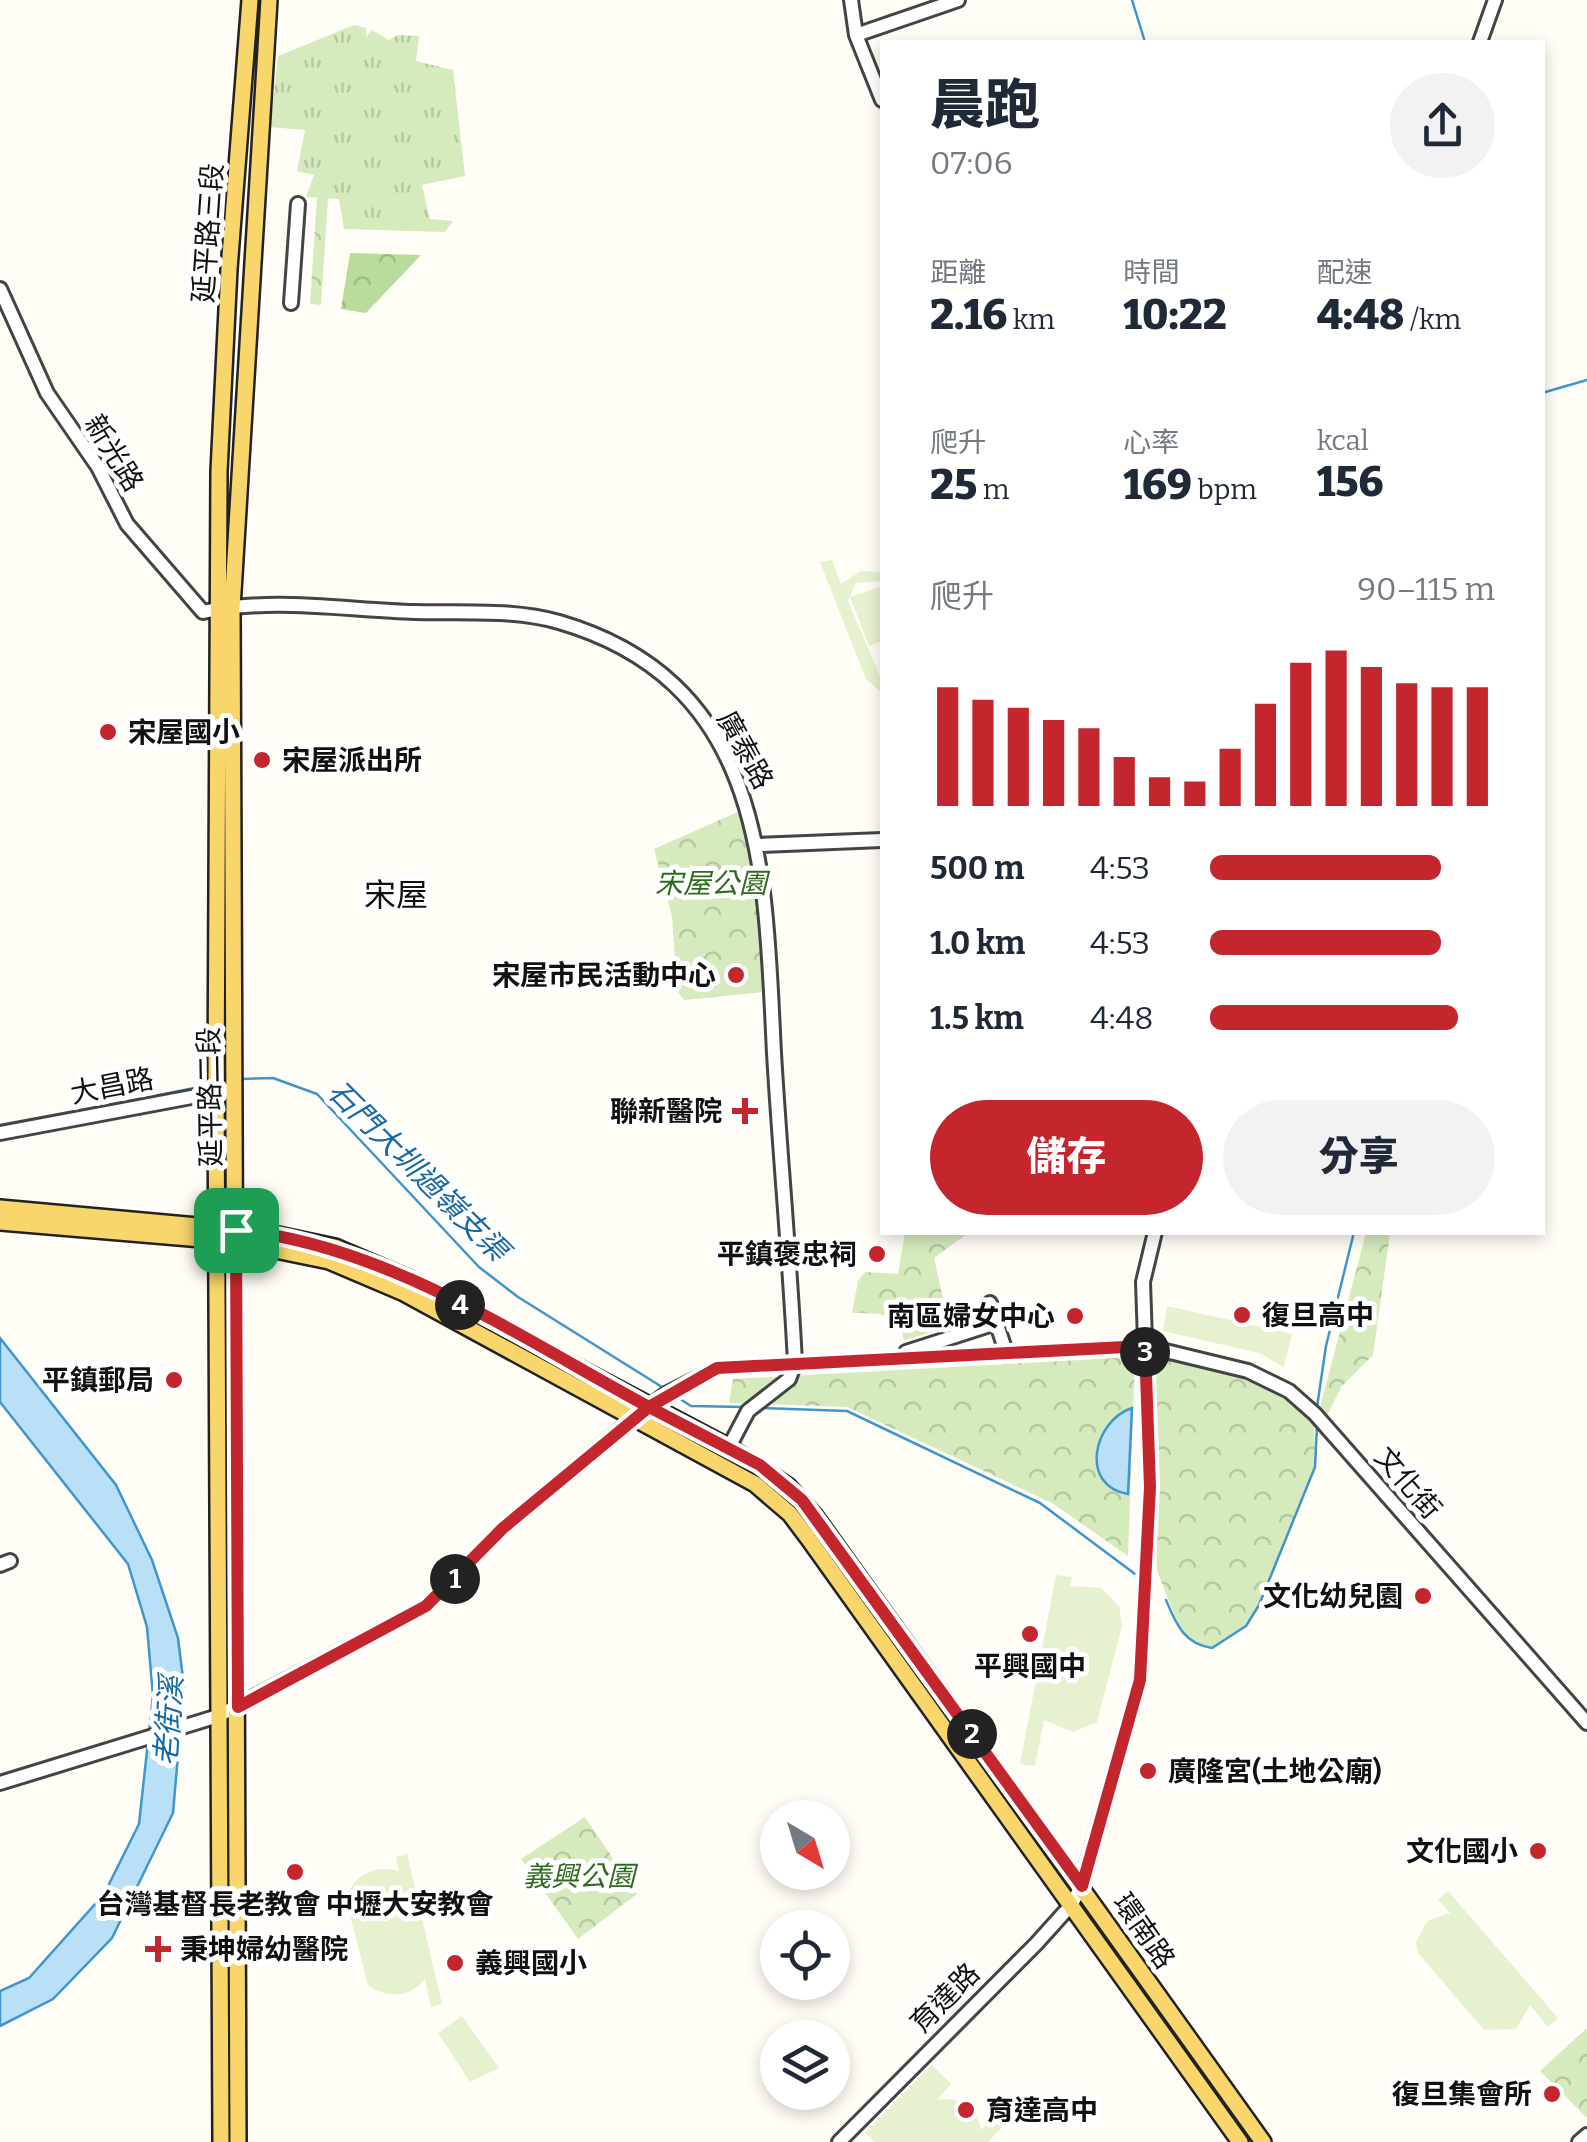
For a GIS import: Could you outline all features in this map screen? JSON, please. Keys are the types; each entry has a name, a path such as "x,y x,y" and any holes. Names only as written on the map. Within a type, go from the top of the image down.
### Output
{"main road":[{"name":"延平路三段","path":"220,471 229,269 250,0"},
{"name":"延平路三段","path":"239,471 269,0"},
{"name":"延平路二段","path":"220,471 237,1236 238,2142"},
{"name":"延平路二段","path":"220,2142 216,1091 226,608 239,471"},
{"path":"0,1208 218,1234"},
{"path":"0,1222 218,1234"},
{"name":"環南路","path":"218,1234 335,1247 395,1272 729,1446 760,1465 802,1500 1263,2142"},
{"name":"環南路","path":"237,1236 329,1261 402,1292 714,1459 781,1506 892,1652 1240,2142"},
{"path":"892,1652 906,1640"}],"street":[{"path":"850,0 856,35 880,95"},
{"path":"856,35 958,0"},
{"path":"1481,40 1495,0"},
{"path":"291,304 298,204"},
{"name":"新光路","path":"0,289 47,393 98,467 127,524 189,601 203,612 226,608"},
{"name":"廣泰路","path":"226,608 500,614 557,622 612,644 654,668 709,728 744,790 759,845 770,956 794,1363"},
{"path":"759,845 880,840"},
{"name":"大昌路","path":"0,1133 234,1089"},
{"name":"育達路","path":"838,2142 1072,1904 1082,1886 1140,1680 1150,1487 1143,1282 1154,1235"},
{"path":"990,1303 1006,1352"},
{"path":"0,1783 218,1716 426,1606 503,1528 634,1418 717,1368 890,1357 996,1323"},
{"name":"文化街","path":"890,1357 1145,1346 1248,1371 1290,1391 1317,1416 1587,1723"},
{"path":"729,1446 748,1411 789,1379 794,1363"},
{"path":"1579,2142 1587,2135"}],"green space":[{"path":"354,25 366,28 366,37 372,30 389,40 398,35 419,36 416,61 453,70 465,176 422,185 430,219 453,221 445,232 344,229 339,199 306,197 314,175 297,171 305,130 270,127 278,56"},
{"path":"317,198 328,198 321,305 310,304"},
{"path":"350,253 421,255 366,313 341,309"},
{"path":"832,560 841,584 861,571 880,572 880,581 856,583 848,601 880,676 880,691 866,679 820,562"},
{"path":"880,587 880,642 869,646 850,597"},
{"name":"宋屋公園","path":"742,810 758,880 765,992 684,1000 677,991 672,916 654,849"},
{"path":"904,1235 965,1235 934,1258 945,1308 952,1308 960,1325 904,1340 892,1319 879,1314 852,1313 858,1281 865,1272 898,1274"},
{"path":"1365,1235 1390,1235 1373,1355 1341,1387 1327,1416 1319,1411"},
{"path":"1167,1306 1292,1334 1284,1367 1259,1353 1163,1331"},
{"path":"1150,1352 1219,1364 1260,1378 1314,1421 1315,1467 1259,1605 1246,1626 1212,1648 1196,1645 1182,1634 1157,1571"},
{"path":"1135,1357 1128,1556 1052,1503 847,1407 729,1403 733,1379"},
{"path":"1056,1575 1072,1577 1070,1586 1101,1588 1119,1606 1122,1626 1097,1722 1073,1732 1044,1720 1035,1766 1020,1764"},
{"name":"義興公園","path":"585,1817 637,1894 578,1939 521,1859"},
{"path":"407,1854 442,2004 431,2007 425,1979 412,1990 398,1994 383,1993 368,1985 346,1900 359,1878 381,1869 399,1871 396,1857"},
{"path":"1448,1891 1558,2018 1548,2027 1530,2005 1516,2029 1484,2030 1418,1953 1416,1942 1427,1921 1450,1913 1438,1899"},
{"path":"462,2016 499,2068 470,2082 438,2033"},
{"path":"1587,2028 1587,2118 1540,2071"},
{"path":"932,2065 951,2084 937,2100 966,2105 981,2130 1006,2105 1015,2114 988,2142 875,2142 865,2133"}],"water":[{"name":"老街溪","path":"0,1338 116,1485 152,1560 178,1638 184,1686 173,1813 112,1938 53,1999 0,2026 0,1991 29,1978 104,1894 139,1824 153,1696 147,1627 128,1564 0,1402"},
{"path":"1132,1408 1128,1494 1113,1489 1102,1479 1097,1453 1108,1426"}],"waterway":[{"path":"1132,0 1144,40"},
{"name":"石門大圳過嶺支渠","path":"1545,392 1587,380"},
{"name":"石門大圳過嶺支渠","path":"242,1079 273,1078 317,1094 479,1267 518,1297 662,1387"},
{"name":"石門大圳過嶺支渠","path":"6,1126 209,1085"},
{"name":"石門大圳過嶺支渠","path":"1317,1407 1326,1346 1353,1235"},
{"name":"石門大圳過嶺支渠","path":"677,1397 691,1406 743,1407"},
{"name":"石門大圳過嶺支渠","path":"761,1408 847,1411 1040,1503 1135,1574"},
{"name":"石門大圳過嶺支渠","path":"1166,1600 1182,1632 1202,1646 1212,1648 1246,1626 1259,1605 1315,1467 1317,1425"}],"place":[{"name":"宋屋國小","path":"108,732"},
{"name":"宋屋派出所","path":"262,760"},
{"name":"宋屋市民活動中心","path":"736,975"},
{"name":"聯新醫院","path":"745,1111"},
{"name":"平鎮褒忠祠","path":"877,1254"},
{"name":"復旦高中","path":"1242,1315"},
{"name":"南區婦女中心","path":"1075,1316"},
{"name":"平鎮郵局","path":"174,1380"},
{"name":"文化幼兒園","path":"1423,1596"},
{"name":"平興國中","path":"1030,1634"},
{"name":"廣隆宮(土地公廟)","path":"1148,1771"},
{"name":"文化國小","path":"1538,1851"},
{"name":"台灣基督長老教會 中壢大安教會","path":"295,1872"},
{"name":"秉坤婦幼醫院","path":"158,1949"},
{"name":"義興國小","path":"455,1963"},
{"name":"復旦集會所","path":"1552,2094"},
{"name":"育達高中","path":"966,2110"}],"district":[{"name":"宋屋","path":"396,895"}],"route":[{"path":"236,1230 238,1707 426,1606 503,1528 649,1407 729,1446 760,1465 802,1500 1082,1886 1140,1680 1150,1487 1145,1346 717,1368 649,1407 410,1279 335,1247 236,1230"}]}
